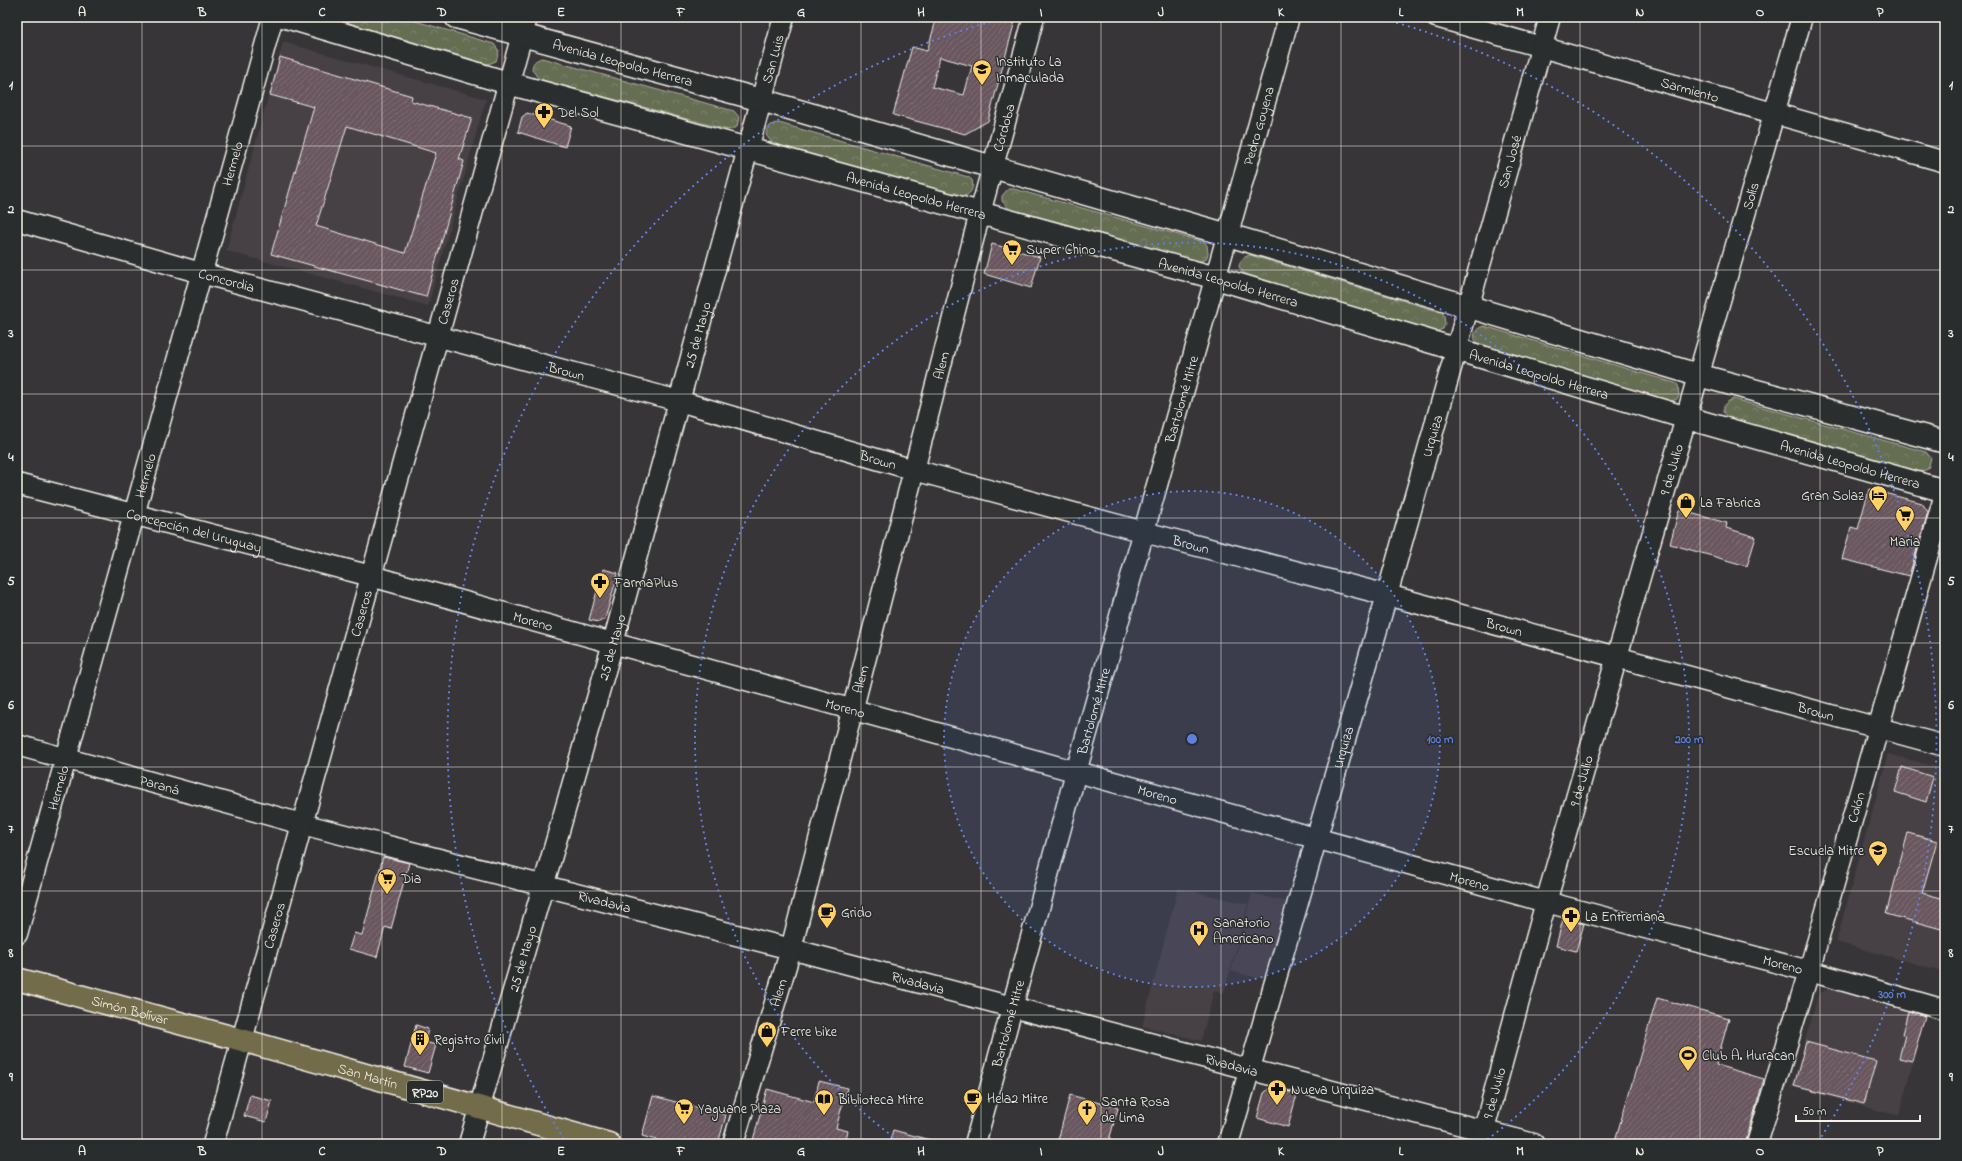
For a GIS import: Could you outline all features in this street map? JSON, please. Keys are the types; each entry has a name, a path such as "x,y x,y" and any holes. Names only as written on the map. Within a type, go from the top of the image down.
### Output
{"main road":[{"name":"Simón Bolívar","path":"17,979 242,1040"},
{"name":"San Martín","path":"242,1040 609,1144"}],"street":[{"name":"Hermelo","path":"17,934 273,17"},
{"name":"Avenida Leopoldo Herrera","path":"286,17 508,83 1216,278 1687,418 1945,492"},
{"name":"Avenida Leopoldo Herrera","path":"456,17 525,27 761,100 1468,305 1698,375 1945,442"},
{"name":"San Luis","path":"746,148 784,17"},
{"name":"Córdoba","path":"980,213 1034,17"},
{"name":"Pedro Goyena","path":"1216,278 1289,17"},
{"name":"Sarmiento","path":"1436,17 1945,162"},
{"name":"San José","path":"1457,350 1468,305 1550,17"},
{"name":"Solís","path":"1687,418 1698,375 1802,17"},
{"name":"Caseros","path":"213,1144 508,83 525,27"},
{"name":"25 de Mayo","path":"469,1144 613,643 746,148"},
{"name":"Alem","path":"733,1144 791,949 980,213"},
{"name":"Concordia","path":"17,220 201,273 438,336"},
{"name":"Bartolomé Mitre","path":"975,1144 1076,772 1216,278"},
{"name":"Brown","path":"438,336 679,401 914,470 1144,532 1388,595 1617,658 1879,726 1945,746"},
{"name":"Urquiza","path":"1228,1144 1388,595 1457,350"},
{"name":"9 de Julio","path":"1482,1137 1546,902 1687,418"},
{"name":"Concepción del Uruguay","path":"17,484 371,576"},
{"name":"Colón","path":"1757,1144 1809,971 1945,492"},
{"name":"Moreno","path":"371,576 1316,839 1546,902 1809,971 1945,1010"},
{"name":"Paraná","path":"17,745 302,824"},
{"name":"Rivadavia","path":"302,824 542,887 791,949 1249,1069 1482,1137 1534,1144"}],"shaded area":[{"path":"283,42 486,99 428,306 226,251"},
{"name":"Escuela Mitre","path":"1888,754 1945,769 1945,972 1836,942"},
{"name":"Sanatorio Americano","path":"1178,888 1248,904 1224,993 1214,991 1201,1041 1142,1026"},
{"path":"1252,893 1287,902 1265,980 1231,971"},
{"path":"1830,987 1926,1013 1899,1116 1792,1087 1818,995"}],"green space":[{"path":"328,17 402,17 494,44 499,51 496,61 488,64"},
{"path":"542,58 734,111 739,117 737,127 728,130 539,79 532,68 534,62"},
{"path":"776,123 968,177 972,180 973,186 968,195 962,197 773,144 766,135 768,128"},
{"path":"1008,189 1014,189 1204,242 1207,245 1208,254 1206,259 1198,262 1009,209 1002,201 1002,196"},
{"path":"1250,255 1441,312 1444,315 1445,324 1443,329 1435,332 1246,276 1239,267 1242,259"},
{"path":"1484,326 1675,383 1678,385 1679,395 1677,399 1669,402 1478,345 1474,336 1480,327"},
{"path":"1733,399 1926,452 1931,458 1928,469 1920,472 1730,420 1723,410 1725,404"}],"building":[{"path":"937,17 1016,17 988,121 965,134 893,115 912,47 927,51","holes":["940,57 972,66 964,95 932,87"]},
{"path":"280,57 412,96 411,101 472,118 459,159 464,161 426,297 271,254 314,107 270,95","holes":["347,126 436,153 405,253 316,226"]},
{"name":"Del Sol","path":"527,113 571,126 565,147 518,132 522,117"},
{"name":"Super Chino","path":"992,244 1040,257 1031,288 984,274"},
{"name":"Maria","path":"1869,489 1922,503 1928,512 1909,576 1842,559 1851,527 1858,529"},
{"path":"1679,510 1727,523 1726,528 1756,537 1747,566 1670,544"},
{"name":"FarmaPlus","path":"603,569 618,573 605,619 599,622 589,620"},
{"path":"1902,767 1933,777 1926,802 1895,792"},
{"path":"1908,833 1937,841 1922,893 1945,899 1945,930 1886,914"},
{"name":"Dia","path":"383,857 409,863 391,929 385,927 377,957 349,949 354,933 362,935"},
{"name":"La Entrerriana","path":"1563,919 1584,924 1576,951 1556,946"},
{"name":"Club A. Huracan","path":"1657,998 1729,1018 1716,1065 1764,1079 1745,1144 1614,1144"},
{"path":"1908,1011 1925,1016 1912,1061 1899,1058 1905,1035 1902,1034"},
{"name":"Registro Civil","path":"416,1025 428,1029 425,1042 436,1045 428,1073 405,1067"},
{"path":"1806,1042 1876,1061 1864,1104 1794,1086"},
{"path":"819,1081 847,1088 836,1128 848,1131 845,1144 752,1144 767,1089 814,1102"},
{"name":"Nueva Urquiza","path":"1271,1087 1297,1094 1288,1127 1257,1118 1264,1093"},
{"path":"250,1095 272,1101 266,1122 244,1116"},
{"name":"Santa Rosa de Lima","path":"1070,1095 1118,1108 1108,1144 1057,1144"},
{"name":"Yaguane Plaza","path":"653,1096 726,1115 718,1144 671,1144 642,1136"},
{"path":"893,1130 930,1140 929,1144 889,1144"}],"place":[{"name":"Instituto La Inmaculada","path":"982,86"},
{"name":"Del Sol","path":"544,129"},
{"name":"Super Chino","path":"1012,266"},
{"name":"Gran Solaz","path":"1878,512"},
{"name":"La Fabrica","path":"1686,519"},
{"name":"Maria","path":"1905,532"},
{"name":"FarmaPlus","path":"600,599"},
{"name":"Escuela Mitre","path":"1878,867"},
{"name":"Dia","path":"387,895"},
{"name":"Grido","path":"827,929"},
{"name":"La Entrerriana","path":"1571,933"},
{"name":"Sanatorio Americano","path":"1199,947"},
{"name":"Ferre bike","path":"767,1048"},
{"name":"Registro Civil","path":"420,1056"},
{"name":"Club A. Huracan","path":"1688,1072"},
{"name":"Nueva Urquiza","path":"1277,1106"},
{"name":"Hela2 Mitre","path":"973,1115"},
{"name":"Biblioteca Mitre","path":"824,1116"},
{"name":"Yaguane Plaza","path":"684,1125"},
{"name":"Santa Rosa de Lima","path":"1087,1126"}]}
